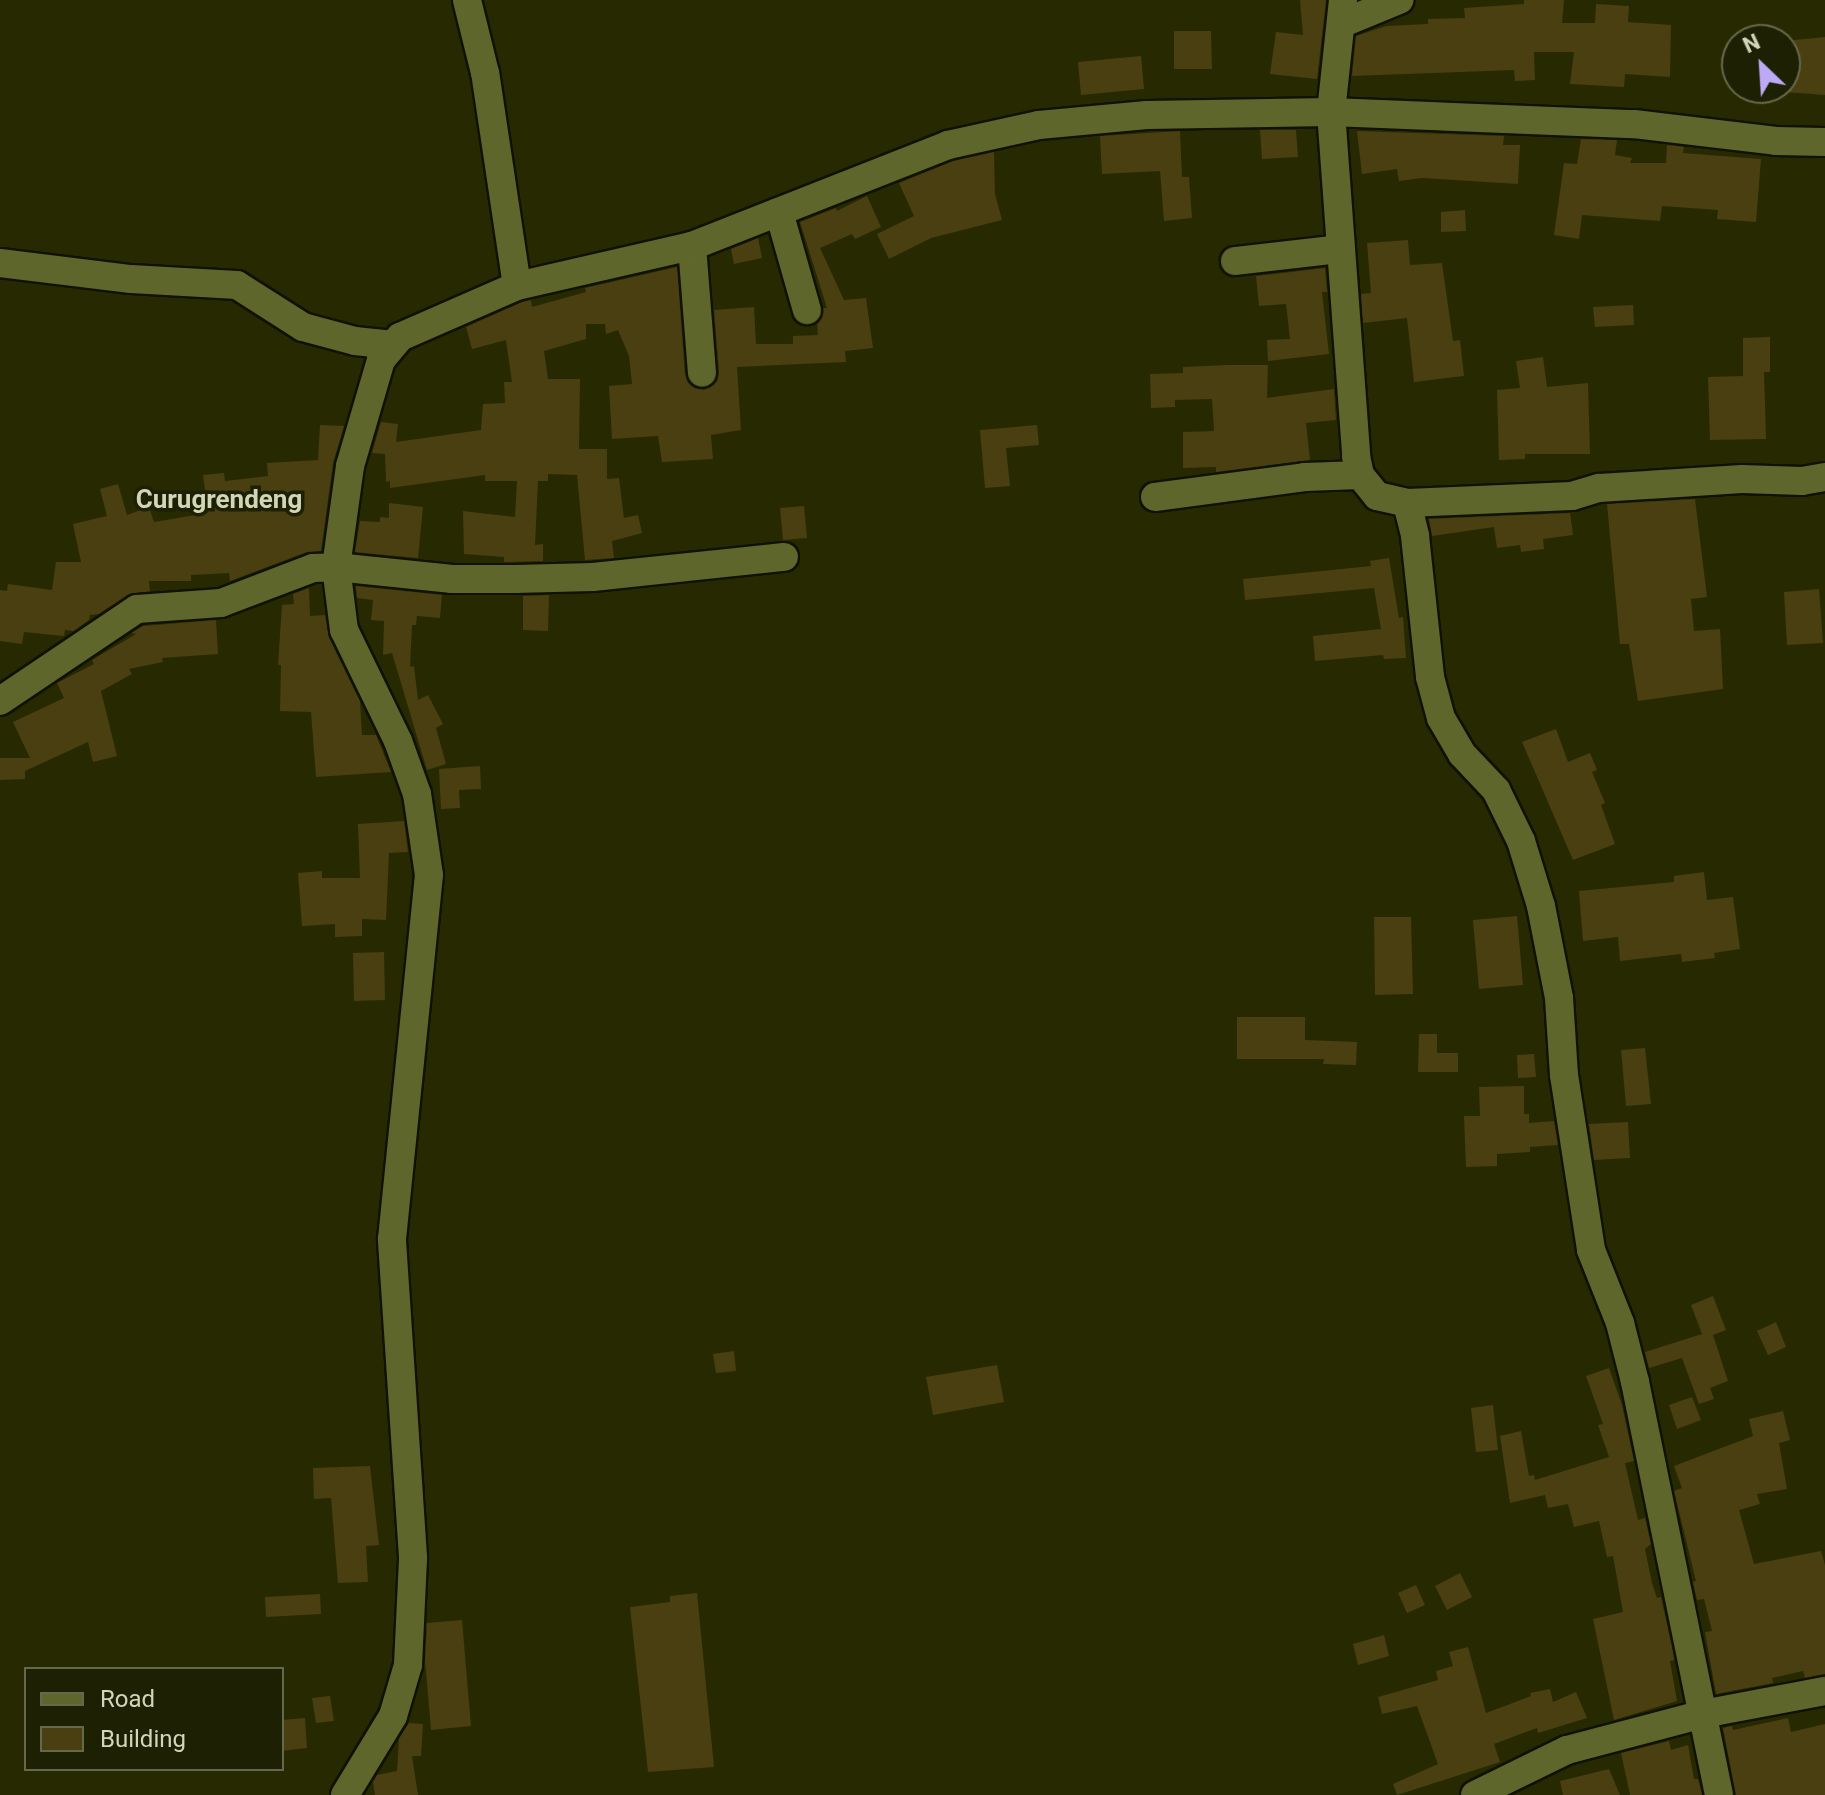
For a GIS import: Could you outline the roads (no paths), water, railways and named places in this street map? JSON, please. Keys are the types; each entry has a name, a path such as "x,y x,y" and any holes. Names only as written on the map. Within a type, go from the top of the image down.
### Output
{"street":[{"path":"467,0 485,73 517,286"},
{"path":"1399,0 1343,11 1331,112 1353,429 1360,475 1377,496 1407,503 1572,496 1599,488 1742,479 1802,481 1825,477"},
{"path":"345,1795 393,1716 408,1665 413,1557 392,1239 429,875 417,794 398,741 344,630 337,596 336,567 350,466 381,360 391,345 415,329 517,286 692,246 948,145 1039,125 1147,115 1331,112 1634,124 1776,141 1825,142"},
{"path":"779,212 807,310"},
{"path":"692,246 702,373"},
{"path":"1235,261 1340,249"},
{"path":"0,263 131,279 237,285 303,327 355,341 391,345"},
{"path":"1155,497 1305,477 1360,475"},
{"path":"1407,503 1418,565 1430,677 1441,718 1462,754 1496,790 1521,841 1541,906 1559,998 1564,1075 1591,1250 1620,1323 1635,1382 1688,1656 1719,1795"},
{"path":"0,701 137,609 221,603 297,573 336,567 409,577 593,577 784,557"},
{"path":"1475,1795 1567,1750 1703,1714 1825,1691"}],"district":[{"name":"Curugrendeng","path":"219,500"}]}
